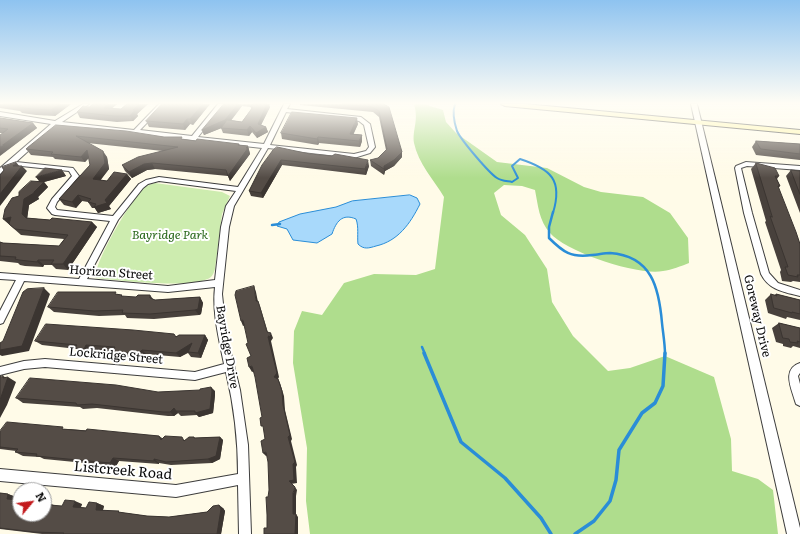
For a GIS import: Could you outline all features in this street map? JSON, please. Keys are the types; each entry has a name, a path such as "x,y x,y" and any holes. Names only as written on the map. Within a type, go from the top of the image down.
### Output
{"main road":[{"path":"776,129 800,132"}],"street":[{"path":"0,172 49,129"},
{"path":"111,129 354,156 368,152 372,147 368,129"},
{"path":"135,132 138,129"},
{"path":"194,138 201,129"},
{"name":"Bayridge Drive","path":"245,534 243,445 230,367 222,333 218,294 225,227 230,206 266,146 274,129"},
{"name":"Goreway Drive","path":"699,129 794,534"},
{"path":"9,163 71,169 75,172 76,176 54,201 51,208 55,212 115,219"},
{"path":"800,168 746,164 738,166 748,213 767,280 778,287 800,292"},
{"path":"81,284 115,219 140,186 154,180 240,189"},
{"name":"Horizon Street","path":"0,276 81,284 168,289 219,283"},
{"path":"0,320 21,278"},
{"name":"Lockridge Street","path":"0,371 24,365 45,363 195,376 230,367"},
{"path":"800,367 795,371 793,376 800,401"},
{"name":"Listcreek Road","path":"0,475 176,491 244,479"}],"green space":[{"path":"415,129 452,129 497,162 547,168 584,187 601,192 643,197 670,213 688,238 689,263 670,270 652,272 637,270 603,261 571,248 558,240 550,233 543,223 535,190 522,186 504,185 494,193 501,215 525,235 547,269 552,302 573,336 608,371 630,368 665,356 714,377 731,439 732,471 758,479 773,490 778,534 310,534 306,501 307,448 293,363 294,331 302,311 322,315 344,283 374,274 416,275 435,269 444,197 419,157 414,143"},
{"name":"Bayridge Park","path":"155,183 222,192 230,196 222,214 215,269 211,277 202,281 173,284 95,278 101,257 115,230 132,203 146,186"}],"water":[{"path":"410,195 417,198 420,204 407,225 391,240 384,244 367,248 364,248 358,244 357,222 356,219 351,217 340,220 335,226 332,234 317,243 293,240 287,229 277,226 279,222 300,214 336,207 352,201"}],"building":[{"path":"8,129 25,129 0,147 0,135"},
{"path":"51,129 102,129 126,131 164,137 182,137 181,139 196,141 197,139 248,146 228,176 226,170 152,163 144,164 129,172 122,165 138,157 178,147 76,136 103,151 105,163 93,179 107,181 114,172 127,174 105,200 107,203 94,207 96,204 88,202 91,199 78,195 72,202 59,199 90,165 87,150 81,157 51,154 53,152 26,149"},
{"path":"253,129 263,129 256,133"},
{"path":"283,129 352,129 350,134 362,135 359,141 318,137 317,139 281,133"},
{"path":"383,129 395,129 402,152 394,160 384,166 384,169 370,160 378,158 387,149"},
{"path":"756,141 800,144 800,154 761,149"},
{"path":"277,147 310,154 332,156 335,154 368,160 365,169 281,160 261,193 249,191 262,165"},
{"path":"16,162 13,166 22,166 0,194 0,175 4,170 2,167"},
{"path":"756,163 775,168 779,176 775,176 780,186 778,186 800,244 800,275 797,275 798,277 788,275 785,267 788,267 770,216 772,217"},
{"path":"45,168 62,170 36,177"},
{"path":"791,170 800,171 800,194"},
{"path":"31,181 44,182 34,193 24,199 22,214 26,218 50,220 52,218 92,222 63,264 51,264 54,260 38,260 37,262 15,259 16,257 0,256 0,242 59,246 68,235 15,229 9,224 11,217 3,219 5,209 12,198 19,196 19,192"},
{"path":"254,286 256,301 258,301 267,332 271,333 268,337 277,373 274,377 278,379 282,391 283,405 290,435 288,437 295,462 293,464 294,480 289,481 295,487 293,493 293,514 296,514 295,534 264,534 264,528 267,528 266,497 268,497 269,490 268,462 266,452 263,453 261,441 265,439 263,426 261,426 260,418 262,417 255,377 252,366 249,367 247,358 251,356 246,344 248,343 243,320 241,321 235,295 236,291"},
{"path":"44,288 22,346 0,350 0,343 3,341 23,292 27,289"},
{"path":"58,292 116,292 115,294 122,295 121,296 136,297 138,295 150,295 150,298 155,300 200,297 198,309 150,314 122,313 123,310 94,311 48,307"},
{"path":"771,294 800,300 800,314 774,308"},
{"path":"779,323 800,328 800,342 790,342 789,339 783,338"},
{"path":"46,324 174,334 176,337 179,335 205,335 198,353 188,352 192,343 176,353 142,350 139,353 112,352 115,347 86,345 84,349 75,348 77,345 35,341"},
{"path":"3,376 3,378 8,377 0,400 0,377"},
{"path":"30,378 116,385 158,392 200,390 211,387 210,409 195,413 195,411 176,411 174,408 170,412 163,412 92,404 77,405 76,403 16,398"},
{"path":"7,422 63,427 62,429 86,431 87,429 159,436 161,440 165,436 182,437 184,441 189,437 220,437 216,456 208,459 166,462 154,459 154,461 113,458 110,463 36,456 37,454 15,452 18,449 0,447 0,431"},
{"path":"0,493 8,494 7,499 12,499 12,522 52,522 52,505 62,506 65,500 75,501 73,507 86,508 89,502 97,503 96,510 119,511 118,512 147,516 169,517 207,512 213,506 219,505 221,509 217,534 63,534 64,533 34,532 0,528"}],"waterway":[{"path":"456,129 476,156 497,178 512,182 518,178 512,166 520,159 540,167 547,172 552,177 555,184 556,202 553,213"},
{"path":"553,212 549,227 549,238 563,250 578,256 610,253 624,255 635,260 644,267 651,276 659,298 665,354"},
{"path":"272,225 280,224"},
{"path":"422,347 425,354"},
{"path":"424,353 461,442 505,478 541,518 551,534"},
{"path":"575,534 594,521 610,501 616,480 619,450 642,413 655,403 663,386 665,354"}]}
